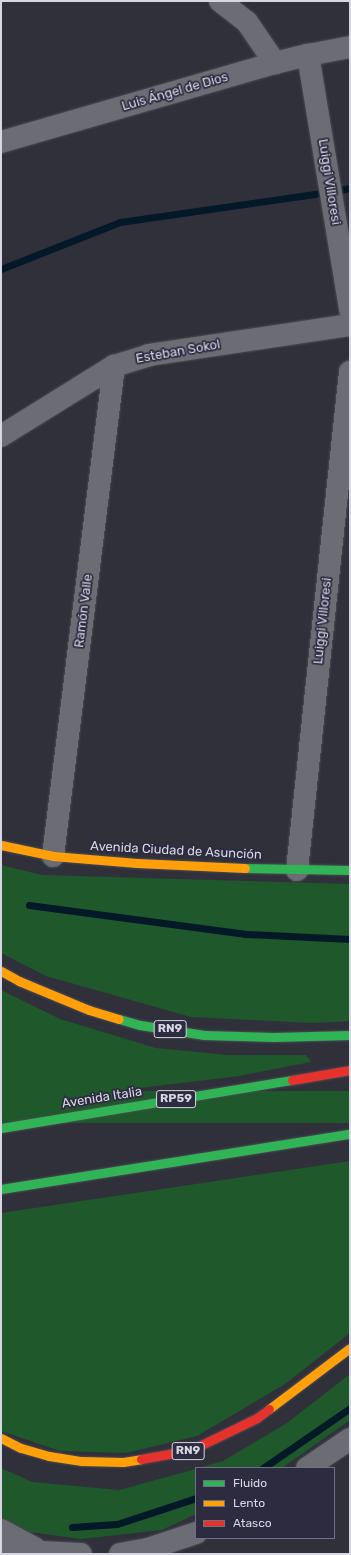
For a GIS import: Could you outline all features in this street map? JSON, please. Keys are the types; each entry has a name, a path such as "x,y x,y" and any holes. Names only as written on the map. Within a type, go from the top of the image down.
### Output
{"main road":[{"name":"Avenida Ciudad de Asunción","path":"1,845 53,856 137,863 297,870 350,870"},
{"name":"RN9","path":"1,971 19,981 89,1010 140,1025 204,1035 274,1037 350,1035"},
{"name":"Avenida Italia","path":"1,1128 350,1070"},
{"path":"1,1189 350,1134"},
{"name":"RN9","path":"1,1438 21,1448 49,1456 82,1461 123,1462 191,1450 257,1418 350,1348"}],"street":[{"path":"220,1 247,22 275,63"},
{"name":"Luis Ángel de Dios","path":"1,142 275,63 350,47"},
{"name":"Luiggi Villoresi","path":"308,55 350,310"},
{"name":"Esteban Sokol","path":"1,436 114,366 150,355 350,325"},
{"name":"Ramón Valle","path":"53,856 114,366"},
{"name":"Luiggi Villoresi","path":"297,870 350,372"},
{"path":"308,1467 350,1439"},
{"path":"1,1530 41,1551"},
{"path":"120,1554 148,1549 195,1533"},
{"path":"1,1550 81,1554"}],"green space":[{"path":"1,865 42,875 350,884 350,1021 312,1023 191,1017 46,976 1,953"},
{"path":"1,990 60,1019 156,1048 228,1055 306,1055 311,1062 239,1076 1,1105"},
{"path":"1,1091 350,1091 350,1123 1,1123"},
{"path":"350,1161 350,1333 285,1384 197,1436 126,1453 60,1451 1,1431 1,1213"},
{"path":"350,1374 350,1420 283,1467 202,1467 223,1461 287,1423"},
{"path":"1,1468 32,1482 119,1490 195,1469 195,1514 162,1530 81,1539 30,1532 1,1518"}],"waterway":[{"path":"339,190 350,188"},
{"path":"1,269 120,222 327,192"},
{"path":"29,905 246,934 350,939"},
{"path":"264,1467 350,1408"},
{"path":"72,1527 117,1524 195,1498"}],"traffic: fast":[{"path":"245,868 350,870"},
{"path":"119,1019 140,1025 204,1035 274,1037 350,1035"},
{"path":"1,1128 292,1080"},
{"path":"1,1189 350,1134"}],"traffic: slow":[{"path":"1,845 53,856 137,863 245,868"},
{"path":"1,971 19,981 89,1010 119,1019"},
{"path":"269,1409 350,1348"},
{"path":"1,1438 21,1448 49,1456 82,1461 123,1462 141,1459"}],"traffic: jam":[{"path":"292,1080 350,1070"},
{"path":"141,1459 191,1450 257,1418 269,1409"}]}
